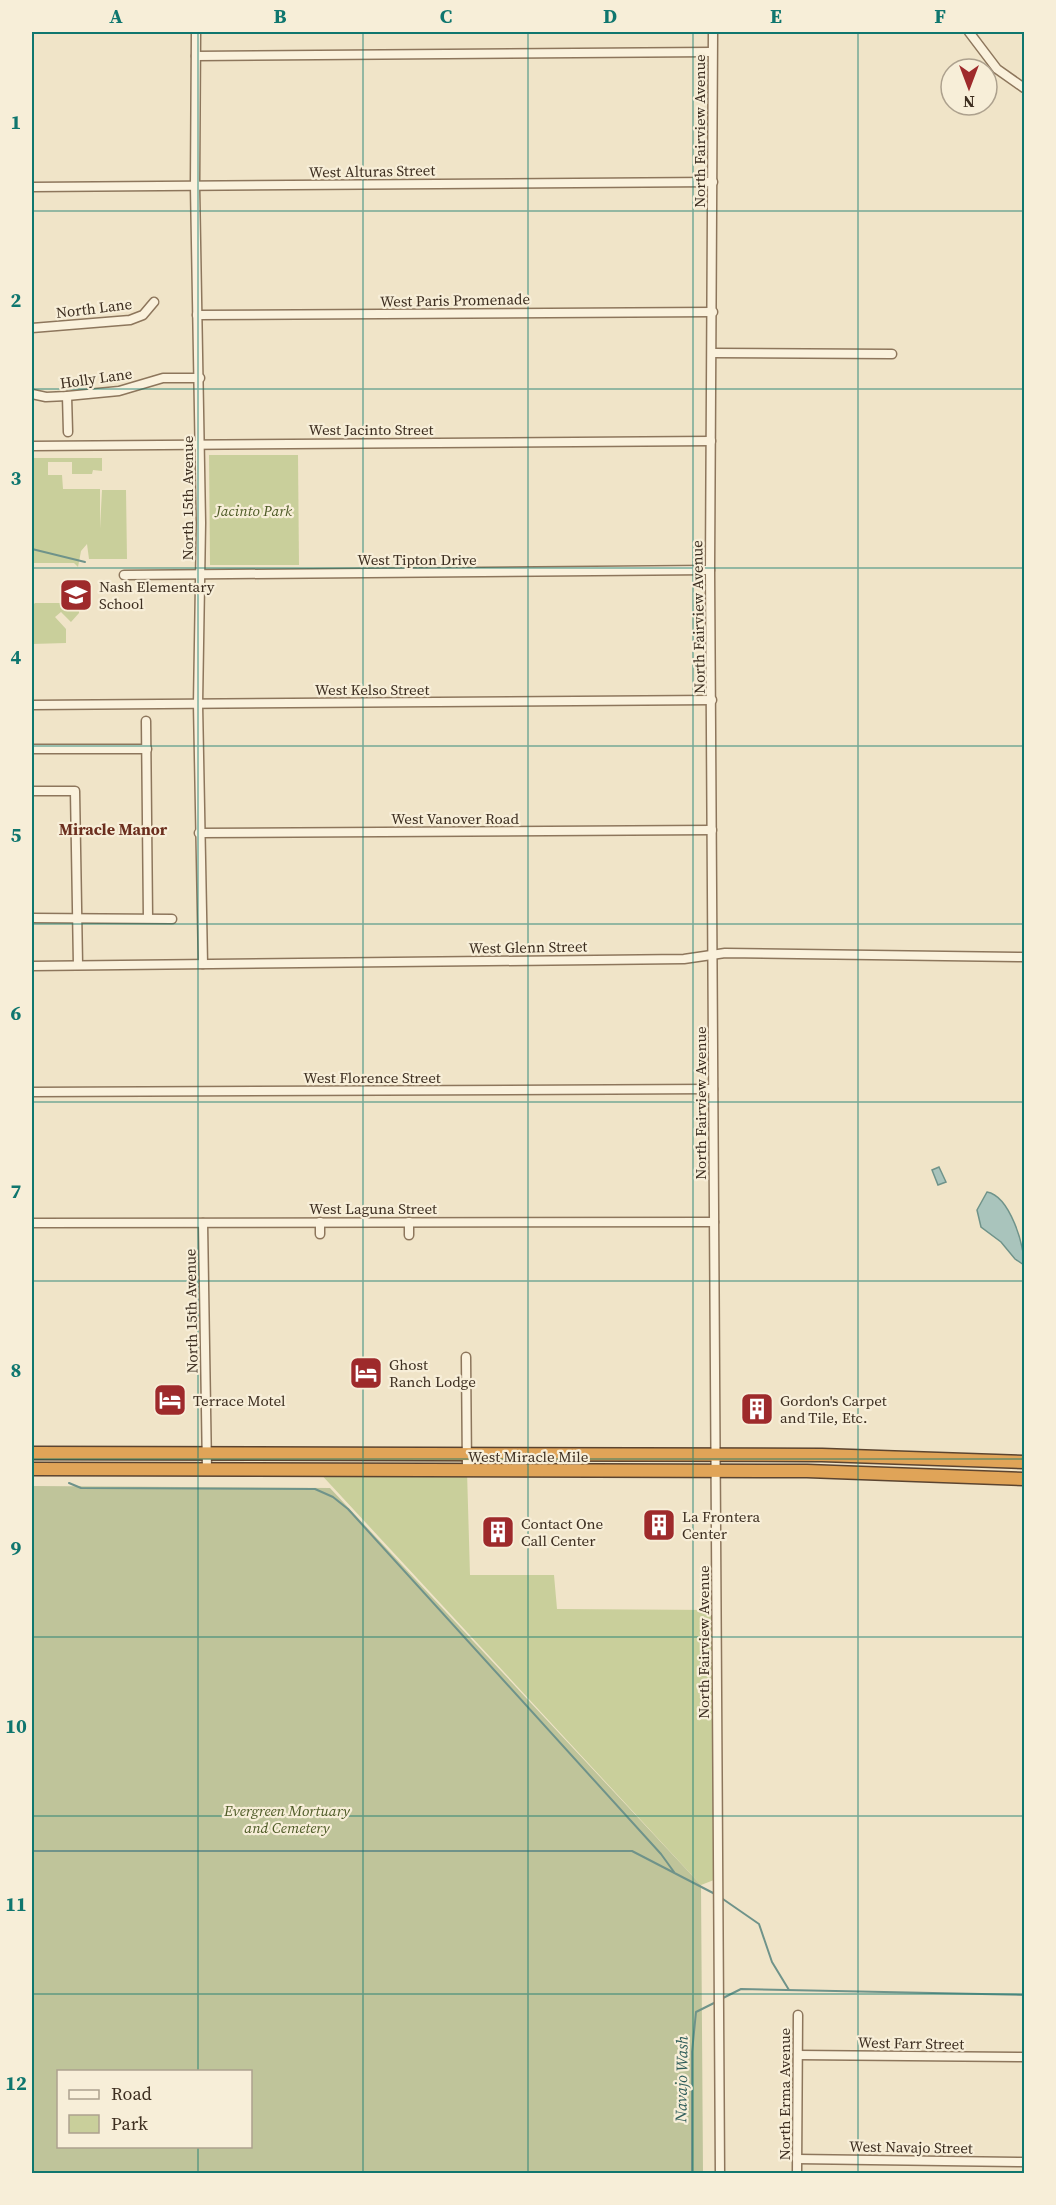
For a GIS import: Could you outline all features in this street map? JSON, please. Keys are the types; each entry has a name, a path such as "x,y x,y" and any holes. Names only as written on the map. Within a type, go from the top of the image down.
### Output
{"highway":[{"name":"West Miracle Mile","path":"32,1453 829,1456 1024,1462"},
{"path":"976,1477 980,1471 990,1468 1024,1469"},
{"name":"West Miracle Mile","path":"32,1469 829,1472 1024,1479"}],"street":[{"name":"North 15th Avenue","path":"196,32 195,186 201,444 198,704 203,964"},
{"name":"North Fairview Avenue","path":"713,32 710,570 720,2174"},
{"path":"969,32 997,69 1024,88"},
{"path":"196,56 712,52"},
{"name":"West Alturas Street","path":"32,187 713,182"},
{"name":"North Lane","path":"32,328 130,320 143,315 154,302"},
{"name":"West Paris Promenade","path":"197,315 713,312"},
{"path":"712,353 892,354"},
{"name":"Holly Lane","path":"32,394 67,396 119,391 163,378 200,378"},
{"path":"67,396 68,432"},
{"name":"West Jacinto Street","path":"32,446 711,441"},
{"name":"West Tipton Drive","path":"124,575 710,570"},
{"name":"West Kelso Street","path":"32,705 712,700"},
{"path":"146,721 148,918"},
{"path":"32,749 147,749"},
{"path":"32,791 75,791 78,965"},
{"name":"West Vanover Road","path":"199,833 712,830"},
{"path":"32,918 172,919"},
{"name":"West Glenn Street","path":"32,966 684,959 745,953 1024,957"},
{"name":"West Florence Street","path":"32,1092 713,1089"},
{"path":"320,1222 320,1234"},
{"path":"409,1222 409,1235"},
{"name":"West Laguna Street","path":"32,1223 714,1222"},
{"name":"North 15th Avenue","path":"203,1223 207,1470"},
{"path":"466,1357 467,1471"},
{"name":"North Erma Avenue","path":"797,2174 798,2015"},
{"name":"West Farr Street","path":"798,2055 1024,2057"},
{"name":"West Navajo Street","path":"797,2159 1024,2162"}],"green space":[{"name":"Jacinto Park","path":"209,455 298,455 299,565 210,565"},
{"path":"32,458 102,458 102,471 93,470 92,474 72,474 72,462 48,462 48,475 62,475 63,489 100,489 100,529 102,490 126,490 127,559 89,559 87,544 81,551 78,567 74,563 32,563"},
{"path":"35,603 79,603 79,613 71,622 61,612 55,617 66,629 66,643 32,644 32,606"},
{"path":"317,1470 467,1471 470,1575 554,1575 557,1609 716,1610 719,1878 701,1885"},
{"name":"Evergreen Mortuary and Cemetery","path":"32,1486 330,1488 701,1885 703,2173 32,2173"}],"water":[{"path":"939,1167 946,1182 938,1185 932,1170"},
{"path":"987,1192 1003,1203 1009,1212 1019,1235 1024,1265 1015,1259 1001,1242 981,1227 977,1210"}],"waterway":[{"path":"32,549 85,562"},
{"path":"69,1483 81,1488 315,1489 333,1497 348,1509 661,1854 674,1872"},
{"path":"32,1851 632,1851 715,1894"},
{"path":"720,1897 759,1924 772,1962 789,1990"},
{"path":"721,1999 741,1989 1024,1995"},
{"name":"Navajo Wash","path":"692,2174 692,2052 696,2012 716,2002"}],"place":[{"name":"Nash Elementary School","path":"76,595"},
{"name":"Ghost Ranch Lodge","path":"366,1373"},
{"name":"Terrace Motel","path":"170,1400"},
{"name":"Gordon's Carpet and Tile, Etc.","path":"757,1409"},
{"name":"La Frontera Center","path":"659,1525"},
{"name":"Contact One Call Center","path":"498,1532"}],"district":[{"name":"Miracle Manor","path":"113,829"}]}
